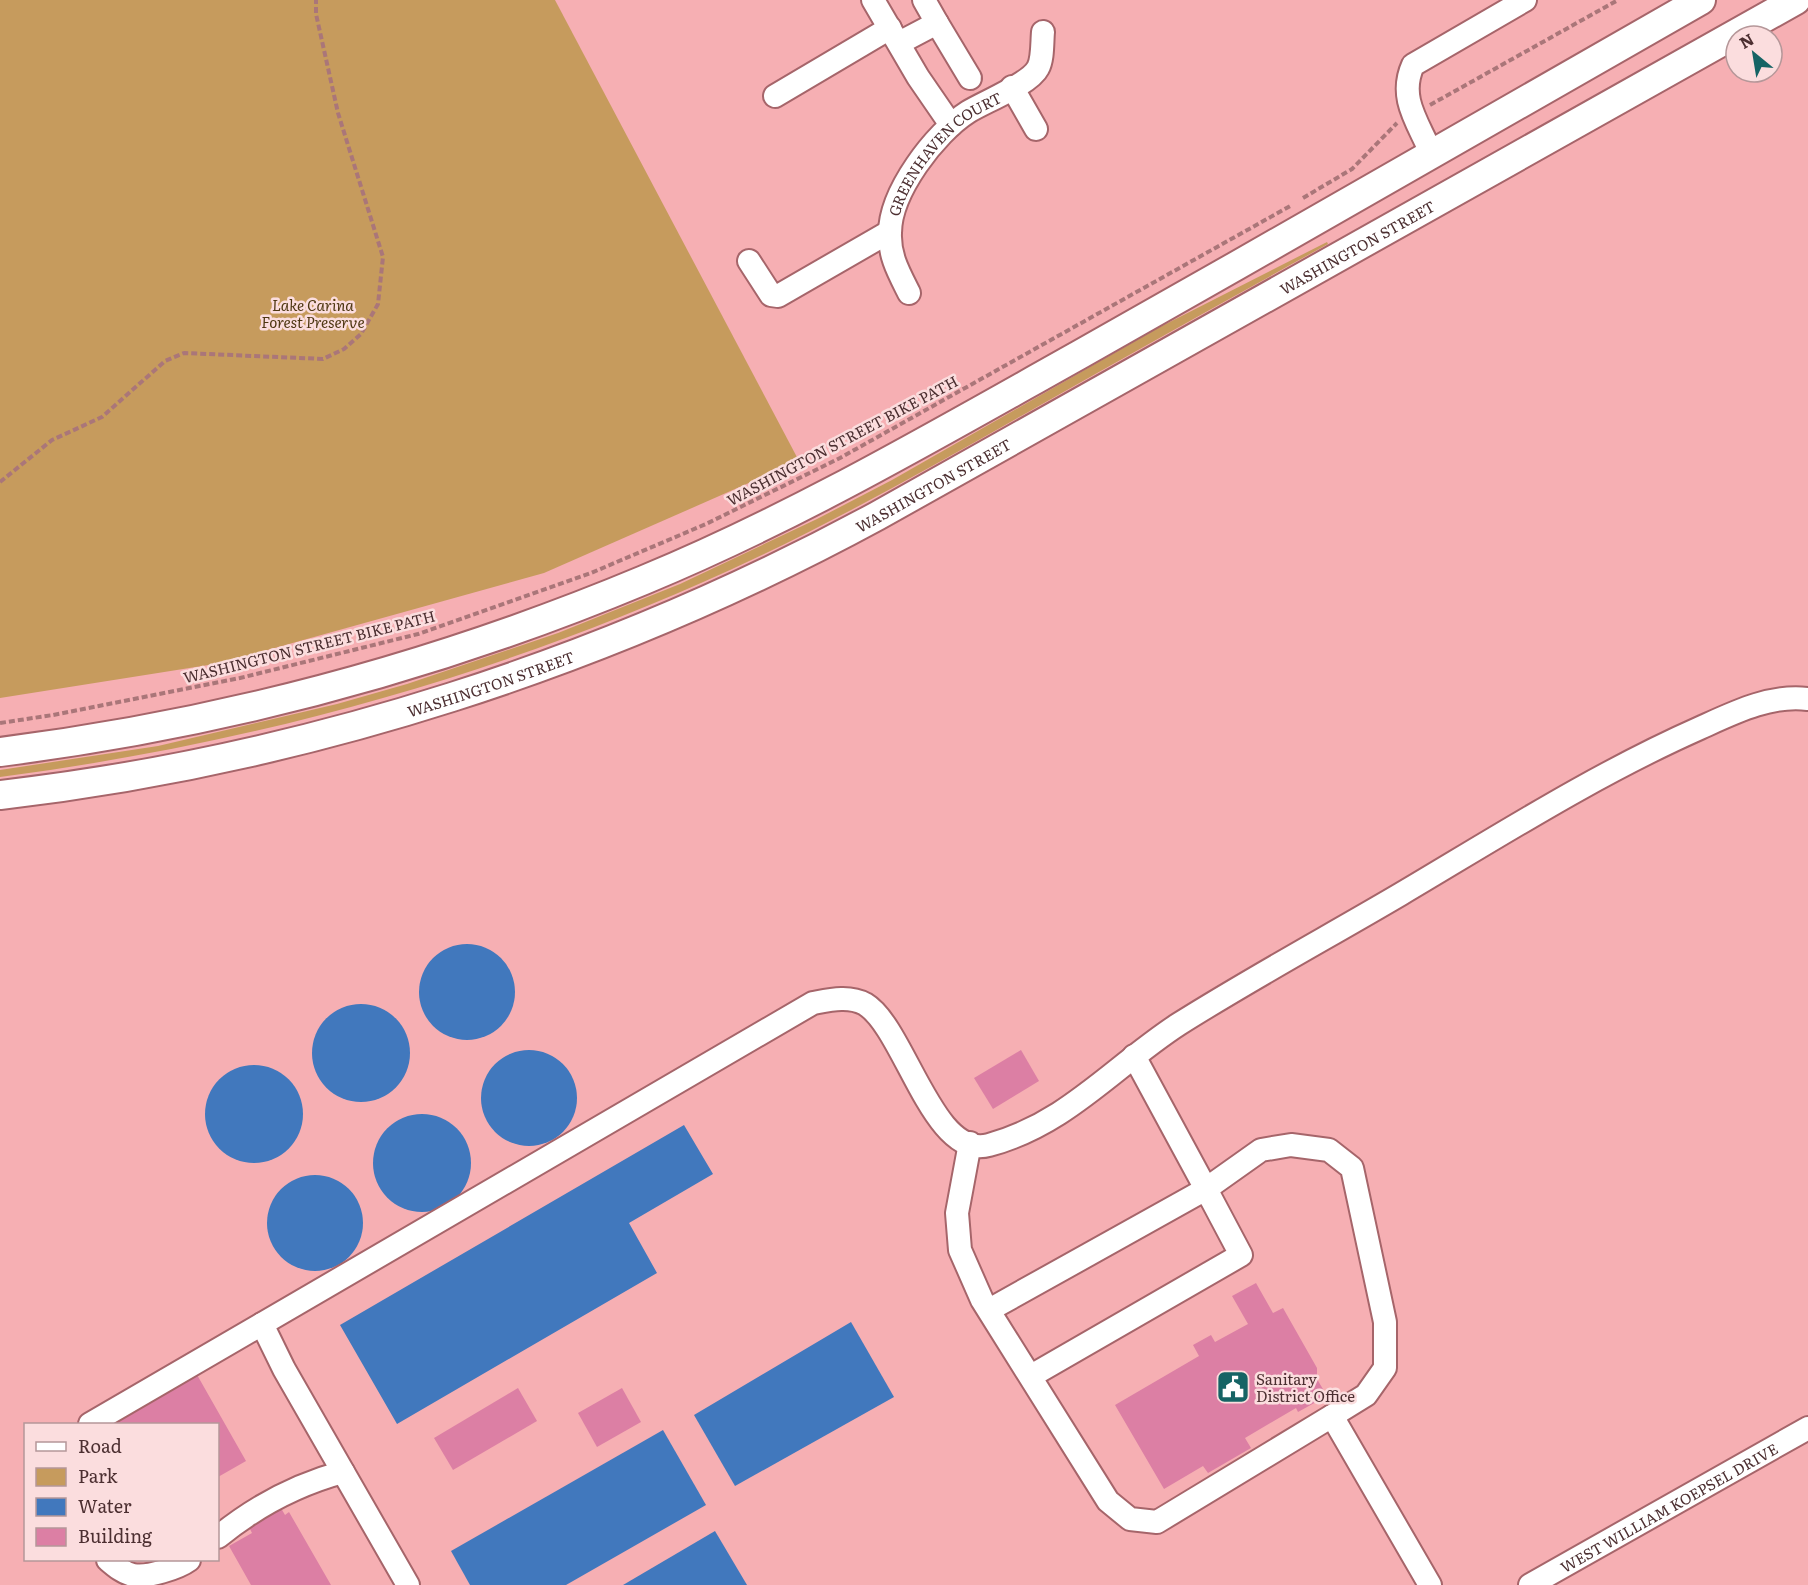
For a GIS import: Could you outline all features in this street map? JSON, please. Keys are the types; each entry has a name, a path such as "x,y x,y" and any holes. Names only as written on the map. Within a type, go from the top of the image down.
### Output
{"main road":[{"path":"0,752 141,731 349,684 517,629 647,579 799,509 871,471 1701,0"},
{"name":"WASHINGTON STREET","path":"0,795 171,768 355,724 516,675 730,589 825,544 877,516 1796,0"}],"street":[{"path":"873,0 951,125"},
{"path":"924,0 970,78"},
{"path":"1431,153 1406,97 1406,80 1413,65 1525,0"},
{"path":"775,96 894,36 937,23"},
{"name":"GREENHAVEN COURT","path":"909,293 893,263 890,232 893,209 904,186 919,161 951,125 966,113 1029,77 1038,68 1043,32"},
{"path":"1012,87 1036,129"},
{"path":"749,261 771,295 778,296 890,232"},
{"path":"93,1423 813,1003 842,998 866,1004 887,1029 935,1113 959,1141 984,1147 1027,1134 1077,1103 1134,1056 1179,1025 1611,770 1748,706 1808,699"},
{"path":"1031,1376 1241,1255 1134,1056"},
{"path":"970,1143 957,1213 960,1250 989,1310 1107,1502 1130,1519 1157,1522 1366,1395 1385,1368 1385,1322 1352,1168 1329,1150 1291,1145 1261,1150 1206,1188 989,1310"},
{"path":"262,1324 284,1369 408,1585"},
{"path":"1332,1416 1430,1585"},
{"name":"WEST WILLIAM KOEPSEL DRIVE","path":"1530,1585 1808,1428"},
{"path":"219,1536 247,1514 283,1492 343,1472"},
{"path":"109,1561 120,1569 135,1575 185,1571"}],"path":[{"path":"0,482 52,440 102,417 165,361 184,353 323,359 344,349 361,334 378,304 383,257 338,113 316,14 316,0"},
{"name":"WASHINGTON STREET BIKE PATH","path":"0,723 53,715 240,678 418,634 591,573 706,524 850,452 1300,200 1352,169 1394,124 1618,0"}],"green space":[{"name":"Lake Carina Forest Preserve","path":"0,0 555,0 799,461 544,573 221,663 0,698"},
{"path":"1327,242 1328,244 885,492 769,552 642,608 554,642 373,701 188,746 0,777 0,770 158,746 337,704 407,684 558,633 680,584 817,519 892,480 1158,328"}],"water":[{"path":"458,944 476,944 494,952 507,965 515,983 512,1011 494,1032 476,1040 458,1040 440,1032 427,1019 419,1001 419,983 427,965 440,952"},
{"path":"361,1004 380,1008 396,1018 406,1034 410,1053 406,1072 396,1088 380,1098 361,1102 342,1098 326,1088 316,1072 312,1053 316,1034 326,1018 342,1008"},
{"path":"529,1050 548,1053 563,1064 574,1079 577,1098 574,1117 563,1132 548,1143 529,1146 510,1143 495,1132 484,1117 481,1098 484,1079 495,1064 510,1053"},
{"path":"254,1065 273,1069 288,1080 299,1095 303,1114 299,1133 288,1148 273,1159 254,1163 235,1159 220,1148 209,1133 205,1114 209,1095 220,1080 235,1069"},
{"path":"422,1114 441,1118 456,1129 467,1144 471,1163 467,1182 456,1197 441,1208 422,1212 403,1208 388,1197 377,1182 373,1163 377,1144 388,1129 403,1118"},
{"path":"684,1125 713,1174 629,1223 657,1273 397,1424 340,1325"},
{"path":"315,1175 333,1178 349,1189 360,1205 363,1223 360,1241 349,1257 333,1268 315,1271 297,1268 281,1257 270,1241 267,1223 270,1205 281,1189 297,1178"},
{"path":"851,1322 894,1397 735,1486 694,1415"},
{"path":"663,1430 706,1505 566,1585 470,1585 451,1551"},
{"path":"715,1531 747,1585 623,1585"}],"building":[{"path":"1021,1050 1039,1081 993,1109 974,1078"},
{"name":"Sanitary District Office","path":"1256,1283 1273,1313 1283,1308 1317,1368 1317,1379 1327,1396 1298,1412 1296,1408 1245,1438 1251,1448 1208,1473 1203,1466 1164,1489 1115,1405 1199,1356 1193,1345 1211,1335 1215,1342 1248,1324 1232,1296"},
{"path":"196,1373 246,1461 219,1476 219,1423 109,1423"},
{"path":"518,1388 537,1421 453,1470 434,1438"},
{"path":"622,1388 641,1422 597,1447 578,1413"},
{"path":"278,1503 285,1515 289,1512 331,1585 251,1585 229,1546 252,1533 246,1521"}],"place":[{"name":"Sanitary District Office","path":"1233,1387"}]}
